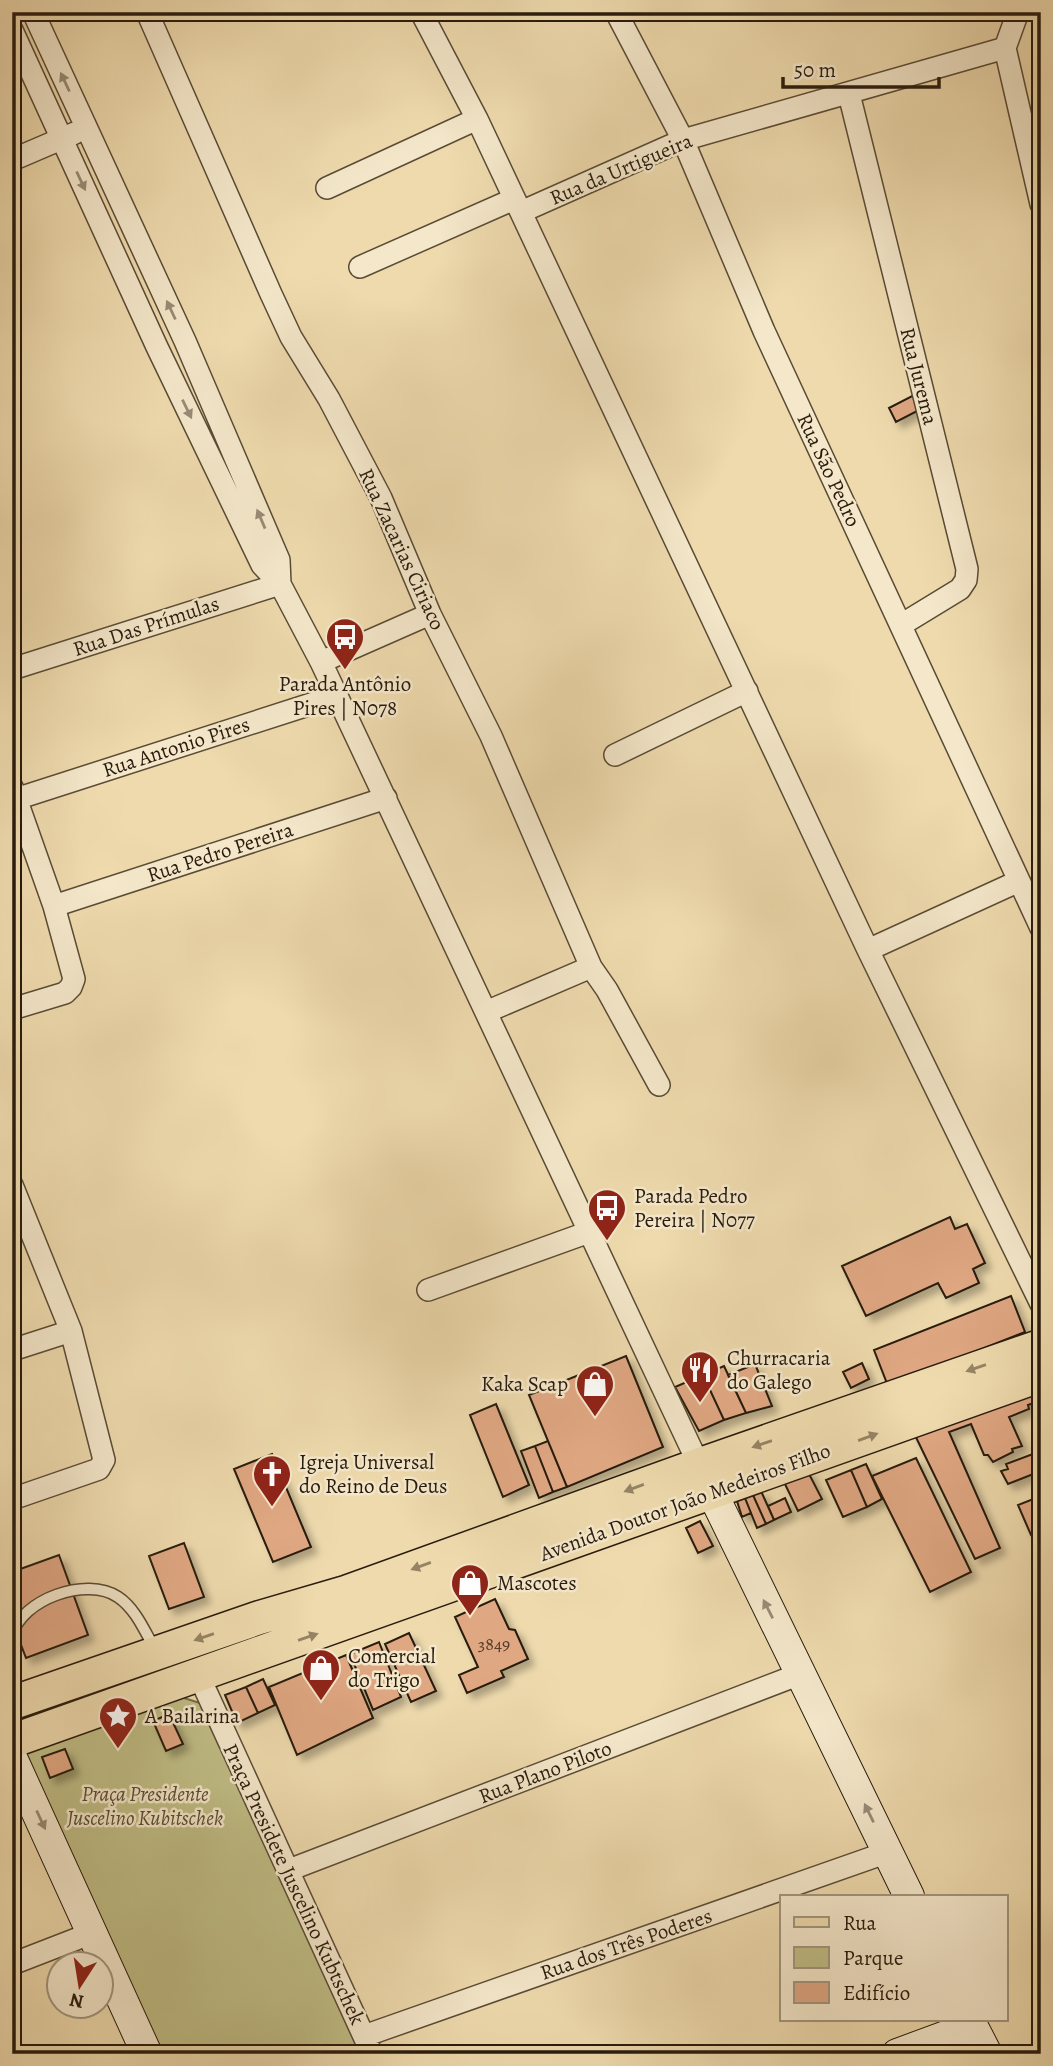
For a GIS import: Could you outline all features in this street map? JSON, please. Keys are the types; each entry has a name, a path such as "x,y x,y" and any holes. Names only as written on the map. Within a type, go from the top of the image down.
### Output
{"main road":[{"name":"Avenida Doutor João Medeiros Filho","path":"12,1741 199,1676 1041,1346"},
{"name":"Avenida Doutor João Medeiros Filho","path":"12,1703 258,1618 1041,1375"},
{"path":"705,1479 909,1895"},
{"path":"199,1676 207,1665 215,1660 260,1641 263,1632 258,1618"},
{"path":"12,1719 72,1696 115,1668"},
{"path":"12,1758 147,2054"},
{"path":"897,2054 971,2022 987,2054"}],"street":[{"path":"33,12 186,341 279,561 280,584"},
{"name":"Rua Zacarias Ciriaco","path":"147,12 271,294 381,498 430,614 491,736 591,967 607,990 659,1085"},
{"path":"421,12 477,119 868,950 1041,1304"},
{"path":"1018,12 1005,48 1041,204"},
{"name":"Rua São Pedro","path":"625,15 683,140 764,331 1041,928"},
{"path":"12,30 160,352 262,565 280,584 321,662 705,1479"},
{"name":"Rua da Urtigueira","path":"360,267 683,140 1005,48"},
{"name":"Rua Jurema","path":"849,94 967,569 966,580 960,589 901,625"},
{"path":"327,188 477,119"},
{"path":"12,159 87,128"},
{"path":"160,352 186,341"},
{"name":"Rua Das Prímulas","path":"12,669 280,584"},
{"path":"321,662 430,614"},
{"path":"615,755 747,691"},
{"name":"Rua Antonio Pires","path":"14,793 336,696"},
{"path":"12,1009 65,993 71,987 74,972 14,793"},
{"name":"Rua Pedro Pereira","path":"54,906 386,798"},
{"path":"868,950 1018,881"},
{"path":"486,1012 591,967"},
{"path":"12,1185 17,1207 71,1331 104,1460 99,1469 12,1499"},
{"path":"428,1290 589,1232"},
{"path":"12,1350 71,1331"},
{"name":"Rua Plano Piloto","path":"289,1870 800,1674"},
{"name":"Praça Presidete Juscelino Kubtschek","path":"199,1676 368,2045"},
{"name":"Rua dos Três Poderes","path":"368,2045 888,1852"},
{"path":"12,1964 92,1933"}],"lane":[{"path":"12,1636 24,1614 37,1603 76,1590 97,1589 115,1595 130,1606 158,1653"}],"green space":[{"name":"Praça Presidente Juscelino Kubitschek","path":"168,1693 200,1703 362,2054 158,2054 116,1958 116,1951 113,1951 24,1749"}],"building":[{"path":"916,394 923,408 896,422 889,408"},
{"path":"950,1217 955,1229 967,1224 985,1263 973,1269 979,1283 946,1298 938,1283 866,1316 842,1266"},
{"path":"1011,1296 1025,1332 888,1386 874,1350"},
{"name":"Kaka Scap","path":"626,1356 663,1447 567,1487 529,1395"},
{"path":"862,1363 869,1379 851,1388 843,1372"},
{"path":"755,1364 772,1406 746,1413 728,1375"},
{"path":"724,1366 746,1413 724,1420 703,1375"},
{"name":"Churracaria do Galego","path":"703,1375 724,1420 699,1431 675,1387"},
{"path":"1041,1382 1041,1415 1034,1403 1028,1405 1029,1409 1009,1417 1022,1446 1012,1449 1013,1452 993,1462 988,1455 984,1455 971,1424 949,1432 1000,1548 975,1559 911,1427"},
{"path":"496,1404 529,1485 503,1497 470,1415"},
{"path":"548,1441 567,1487 553,1492 535,1446"},
{"path":"535,1446 553,1492 539,1498 521,1451"},
{"path":"1041,1451 1041,1471 1008,1484 1001,1471 1008,1469 1006,1464"},
{"name":"Igreja Universal do Reino de Deus","path":"272,1454 311,1547 273,1562 234,1469"},
{"path":"916,1458 971,1572 930,1592 872,1476"},
{"path":"866,1464 882,1499 867,1507 851,1470"},
{"path":"807,1470 822,1499 798,1511 783,1480"},
{"path":"851,1470 867,1507 843,1517 826,1480"},
{"path":"761,1491 774,1520 766,1524 753,1495"},
{"path":"753,1495 766,1524 757,1528 745,1498"},
{"path":"1041,1496 1041,1531 1031,1535 1018,1505"},
{"path":"745,1498 751,1513 742,1517 737,1501"},
{"path":"785,1498 791,1512 774,1520 768,1506"},
{"path":"700,1521 713,1546 698,1553 686,1528"},
{"path":"184,1543 204,1597 169,1609 149,1556"},
{"path":"59,1555 88,1635 26,1658 12,1621 12,1572"},
{"path":"495,1599 509,1629 515,1630 528,1659 501,1671 504,1677 467,1693 459,1675 478,1667 455,1617"},
{"path":"409,1633 436,1691 411,1702 385,1644"},
{"path":"379,1642 401,1697 373,1710 350,1654"},
{"name":"Comercial do Trigo","path":"346,1655 373,1718 297,1755 269,1687"},
{"path":"263,1679 275,1705 258,1713 246,1687"},
{"path":"246,1687 258,1713 237,1723 225,1695"},
{"path":"169,1714 183,1744 166,1751 153,1721"},
{"path":"65,1749 73,1769 50,1778 42,1757"}],"place":[{"name":"Parada Antônio Pires | N078","path":"345,671"},
{"name":"Parada Pedro Pereira | N077","path":"607,1242"},
{"name":"Churracaria do Galego","path":"700,1404"},
{"name":"Kaka Scap","path":"595,1418"},
{"name":"Igreja Universal do Reino de Deus","path":"272,1508"},
{"name":"Mascotes","path":"470,1617"},
{"name":"Comercial do Trigo","path":"321,1702"},
{"name":"A Bailarina","path":"118,1750"}]}
